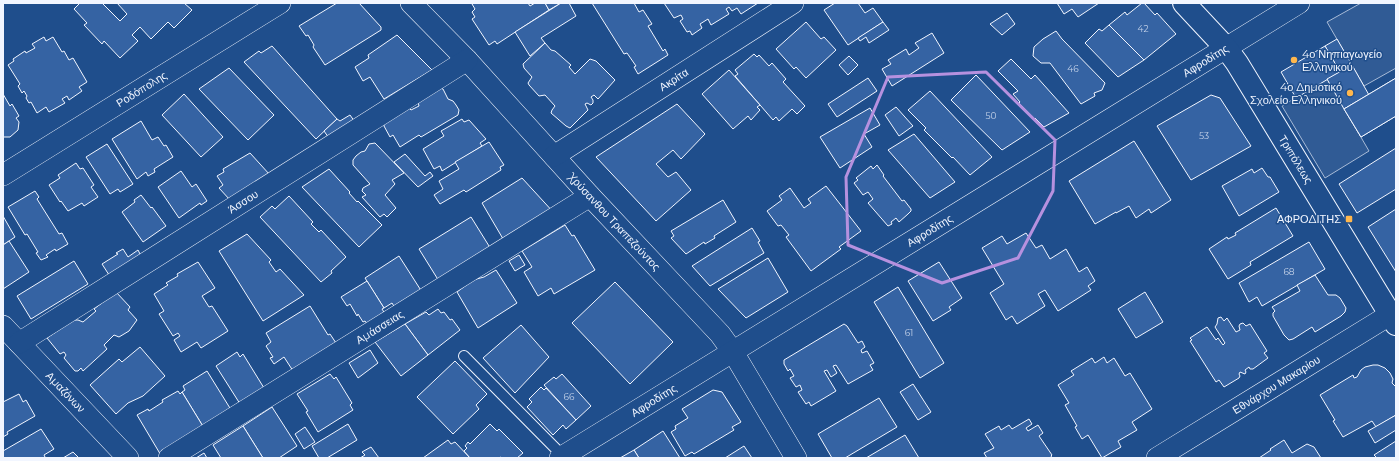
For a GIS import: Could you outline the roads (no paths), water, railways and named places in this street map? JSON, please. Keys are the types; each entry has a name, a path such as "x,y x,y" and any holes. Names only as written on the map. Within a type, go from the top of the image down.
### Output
{"street":[{"name":"Ροδόπολης","path":"3,175 280,3"},
{"name":"Χρύσανθου Τραπεζούντος","path":"411,3 467,60 590,196 714,328 733,352 796,458"},
{"name":"Ακρίτα","path":"554,156 793,3"},
{"name":"Τριπόλεως","path":"1184,3 1226,48 1394,317"},
{"name":"Αφροδίτης","path":"561,457 1299,3"},
{"name":"Άσσου","path":"19,343 467,60"},
{"name":"Αμάσσειας","path":"169,458 590,196"},
{"name":"Εθνάρχου Μακαρίου","path":"1157,458 1394,317"},
{"name":"Αμαζόνων","path":"3,326 128,458"}],"lane":[{"path":"464,356 561,457"}],"place":[{"name":"4ο Νηπιαγωγείο Ελληνικού","path":"1294,60"},
{"name":"4ο Δημοτικό Σχολείο Ελληνικού","path":"1350,93"},
{"name":"ΑΦΡΟΔΙΤΗΣ","path":"1349,219"}]}
